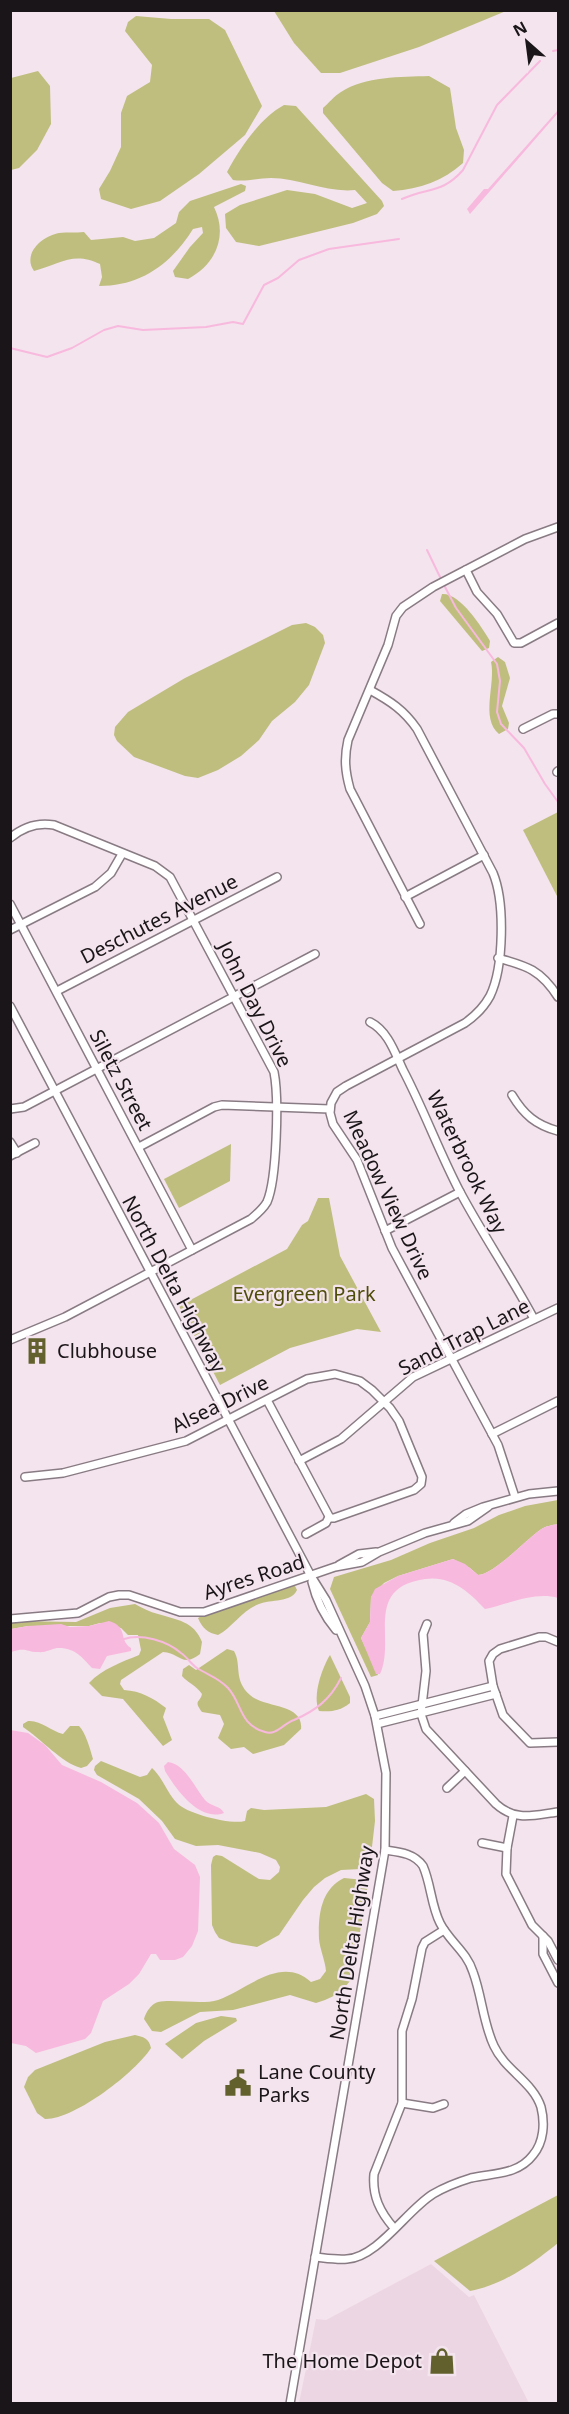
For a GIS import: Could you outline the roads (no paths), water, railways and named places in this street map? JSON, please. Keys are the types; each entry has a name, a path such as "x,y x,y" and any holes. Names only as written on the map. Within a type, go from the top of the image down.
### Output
{"street":[{"path":"420,924 357,805 345,771 348,740 388,645 396,616 413,599 438,584 525,539 558,527"},
{"path":"466,570 477,592 497,614 514,643 521,643 558,623"},
{"name":"Meadow View Drive","path":"370,690 394,703 412,722 484,855 500,896 501,921 498,958 492,992 477,1014 465,1023 338,1092 333,1098 330,1109 333,1124 364,1173 385,1231 409,1282 503,1457 515,1497"},
{"path":"523,729 553,714 558,714"},
{"name":"John Day Drive","path":"10,838 27,827 46,824 154,866 170,877 274,1072 277,1107 272,1185 265,1205 251,1219 65,1317 10,1340"},
{"path":"10,930 95,887 111,873 122,854"},
{"path":"405,897 484,855"},
{"name":"Deschutes Avenue","path":"57,991 277,877"},
{"name":"Siletz Street","path":"10,904 192,1250"},
{"path":"10,1109 24,1107 315,954"},
{"path":"498,958 522,964 535,971 545,979 558,997"},
{"name":"North Delta Highway","path":"10,1006 310,1576 326,1600 365,1686 377,1724 386,1773 384,1850 290,2403"},
{"name":"Waterbrook Way","path":"370,1022 381,1029 424,1111 433,1138 460,1192 489,1246 512,1278 534,1319"},
{"path":"512,1095 523,1112 533,1121 558,1131"},
{"path":"139,1147 214,1107 222,1105 330,1109"},
{"path":"10,1142 14,1154 35,1143"},
{"path":"385,1231 460,1192"},
{"name":"Sand Trap Lane","path":"299,1461 340,1439 410,1379 558,1308"},
{"name":"Alsea Drive","path":"25,1477 63,1473 168,1447 202,1434 307,1379 335,1374 360,1381 383,1401 399,1421 422,1477 421,1484 414,1490 334,1518 329,1517"},
{"path":"267,1400 329,1517 326,1523 306,1534"},
{"path":"492,1434 558,1401"},
{"name":"Ayres Road","path":"10,1619 78,1614 109,1597 119,1595 129,1595 180,1612 198,1613 335,1567 359,1554 379,1552 454,1523 472,1511 515,1497 558,1491"},
{"path":"427,1624 423,1637 426,1671 421,1714 426,1729 500,1808 513,1816 558,1812"},
{"path":"558,1642 539,1637 496,1651 489,1665 494,1690 504,1717 525,1741 535,1744 558,1742"},
{"path":"375,1716 494,1690"},
{"path":"377,1724 421,1714 494,1690"},
{"path":"447,1788 465,1771"},
{"path":"513,1816 507,1848 506,1874 532,1925 543,1936 558,1960"},
{"path":"482,1843 507,1848"},
{"path":"315,2257 354,2258 377,2244 425,2199 444,2188 462,2181 520,2167 536,2151 543,2132 542,2112 537,2098 495,2049 471,1967 444,1930 437,1915 426,1873 419,1861 409,1854 384,1850"},
{"path":"394,2229 377,2204 374,2179 377,2164 402,2103 402,2031 412,1999 422,1948 425,1942 444,1930"},
{"path":"543,1936 543,1954 558,1983"},
{"path":"402,2103 433,2108 444,2104"}],"waterway":[{"path":"553,51 558,50"},
{"path":"402,199 441,187 455,178 463,170 497,105 540,61"},
{"path":"10,348 47,357 72,348 104,330 118,326 143,330 206,327 233,322 243,324 264,285 278,278 299,260 329,249 399,239"},
{"path":"427,550 441,579"},
{"path":"444,585 456,608 497,664 500,681 497,712 501,724 524,748 558,802"},
{"path":"124,1639 146,1638 175,1649 197,1668 225,1685 233,1694 250,1724 269,1733 315,1709 327,1699 341,1678"}],"place":[{"name":"Clubhouse","path":"37,1351"},
{"name":"Lane County Parks","path":"238,2083"},
{"name":"The Home Depot","path":"442,2361"}],"park label":[{"name":"Evergreen Park","path":"304,1294"}]}
